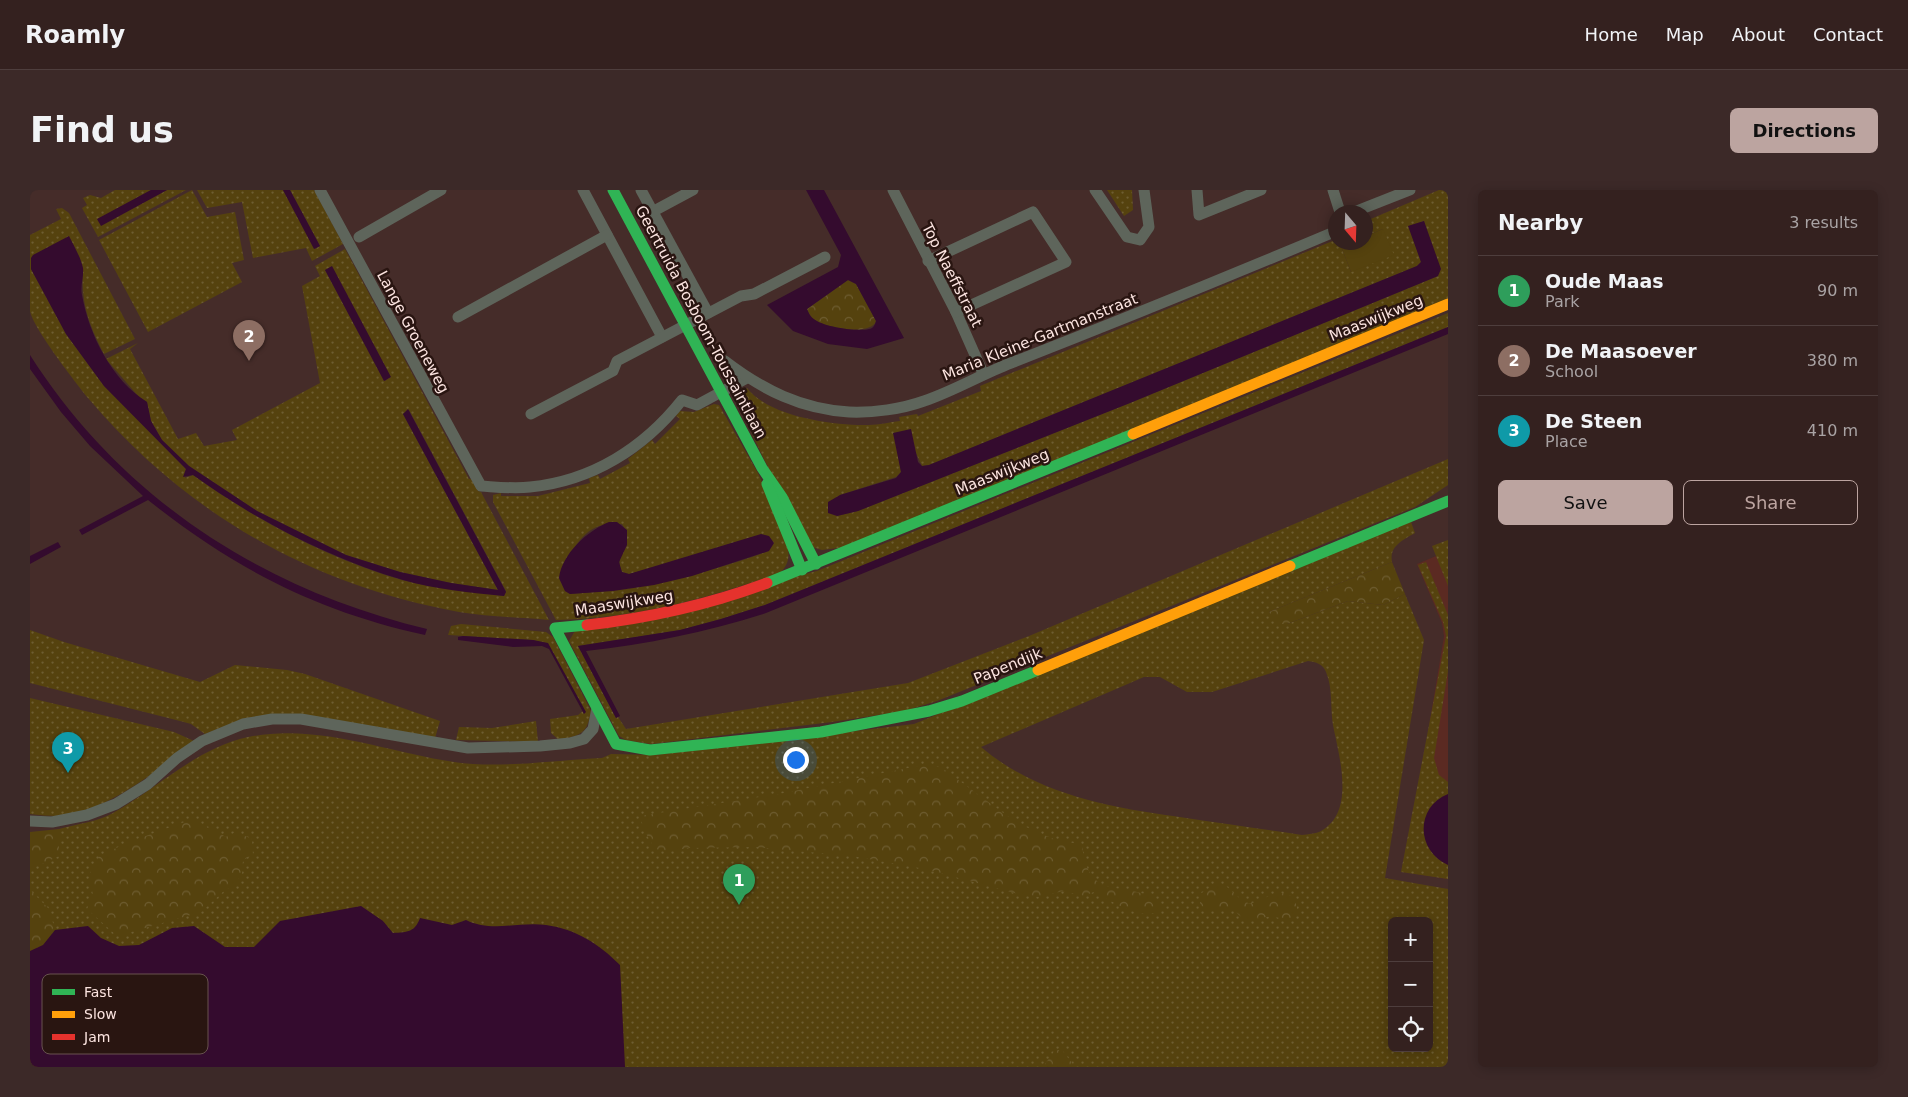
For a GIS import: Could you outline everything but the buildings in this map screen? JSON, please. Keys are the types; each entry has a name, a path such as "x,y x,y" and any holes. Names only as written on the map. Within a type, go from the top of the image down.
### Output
{"street":[{"name":"Lange Groeneweg","path":"320,190 481,486 530,487 568,481 607,465 644,440 682,400 697,405 722,393"},
{"path":"359,237 441,190"},
{"path":"583,190 662,337"},
{"name":"Geertruida Bosboom-Toussaintlaan","path":"613,190 762,468 782,497 816,564"},
{"path":"641,190 708,313"},
{"path":"652,212 693,190"},
{"name":"Top Naeffstraat","path":"893,190 956,312 983,374"},
{"path":"1095,190 1126,236 1140,240 1149,227 1144,190"},
{"path":"1197,190 1199,215 1261,190"},
{"path":"1332,190 1337,205"},
{"path":"1372,205 1410,190"},
{"path":"928,261 1033,212 1066,262 956,312"},
{"path":"458,317 607,235"},
{"name":"Maria Kleine-Gartmanstraat","path":"726,361 747,378 782,397 810,407 850,412 887,409 924,401 983,374 1165,303 1328,235"},
{"path":"531,414 613,371 617,361 741,296 754,294 825,257"},
{"name":"Maaswijkweg","path":"597,708 555,628 622,621 675,612 723,599 802,570 1448,304"},
{"path":"722,393 747,378"},
{"name":"Geertruida Bosboom-Toussaintlaan","path":"762,468 773,502 802,570"},
{"name":"Papendijk","path":"1427,509 1448,496"},
{"name":"Papendijk","path":"597,708 616,744 650,750 821,732 928,712 962,701 1448,500"},
{"path":"30,821 52,822 88,815 116,804 148,784 177,758 202,741 243,724 272,719 301,719 468,748 540,746 570,743 584,739 593,729 597,708"}],"shaded area":[{"path":"151,190 167,190 101,226 97,219"},
{"path":"283,190 290,190 320,246 314,249"},
{"path":"806,190 824,190 904,338 867,349 828,344 793,331 767,305 838,267 841,255","holes":["848,280 856,284 876,321 872,328 857,330 835,327 815,320 811,316 807,309"]},
{"path":"1424,221 1441,269 1438,276 1130,403 858,511 837,516 828,513 828,502 840,495 896,478 901,472 893,433 911,429 918,462 922,466 929,465 1417,266 1421,262 1408,226"},
{"path":"69,236 83,268 82,292 85,310 96,341 123,382 147,402 151,421 162,440 189,466 257,511 346,555 400,572 451,583 498,590 403,414 408,409 506,592 504,596 428,586 403,580 347,561 267,522 193,475 183,477 186,469 104,386 66,334 31,269 31,258 33,255"},
{"path":"332,266 391,377 384,381 325,270"},
{"path":"1448,327 1448,334 766,613 677,637 586,651 620,716 616,718 578,646 680,630 765,605"},
{"path":"30,355 67,406 108,453 153,494 201,531 253,563 308,590 366,612 427,629 425,635 348,613 312,600 278,584 245,567 213,547 180,525 148,500 82,535 79,530 143,496 90,446 61,412 30,369"},
{"path":"609,522 617,522 627,530 627,545 619,562 622,572 629,574 761,534 769,536 774,543 769,551 692,576 654,585 613,591 570,594 565,591 559,578 565,560 584,537"},
{"path":"58,542 61,547 30,564 30,556"},
{"path":"1448,551 1448,879 1405,872 1444,636 1442,623 1417,564"},
{"path":"458,637 533,640 548,643 586,712 584,714 549,649 542,646 513,647 458,640"},
{"path":"1448,794 1448,865 1437,858 1430,850 1425,840 1424,829 1425,818 1430,809 1437,800"},
{"path":"361,906 383,921 393,933 413,929 420,918 452,925 466,920 486,926 546,925 577,934 604,950 620,965 625,1067 30,1067 30,951 43,945 55,930 88,926 101,938 119,946 139,945 172,928 194,926 225,947 254,947 280,921"}],"green space":[{"path":"115,190 151,190 98,219 101,225 167,190 186,190 98,237 82,208 87,205 83,198 90,195 101,198"},
{"path":"192,190 207,217 235,212 244,260 232,263 242,282 148,332 99,240"},
{"path":"197,190 283,190 315,249 320,246 290,190 314,190 343,244 312,261 306,248 253,258 242,202 207,208"},
{"path":"1107,190 1132,190 1133,210 1124,216"},
{"path":"1439,190 1448,190 1448,301 846,547 822,550 812,547 770,470 741,406 738,394 747,388 757,398 770,406 803,418 855,425 873,425 900,421 899,417 917,414 918,416 981,391 980,386 1328,243 1328,250 1343,250 1351,272 1367,250 1373,250 1373,242 1383,229 1373,233 1373,218","holes":["1424,221 1438,276 1130,403 858,511 837,516 840,495 896,477 901,472 894,433 916,453 922,466 929,465 1417,266 1421,262 1409,226"]},
{"path":"62,208 69,213 135,339 104,354 87,312 83,292 83,268 31,269 66,334 104,386 186,469 185,478 193,475 217,492 293,536 347,561 374,571 427,586 504,596 506,591 409,410 403,414 498,590 451,583 400,572 346,555 257,511 189,466 162,440 151,421 147,402 139,397 106,359 138,343 130,349 178,439 196,433 204,446 237,440 232,430 320,383 302,286 320,276 315,266 345,249 469,479 471,479 478,491 481,492 549,620 459,612 405,600 352,583 302,563 254,538 209,509 166,476 126,439 88,398 56,355 33,319 30,311 30,235 61,219 56,209","holes":["331,267 390,377 385,381 325,270"]},
{"path":"1383,229 1394,255 1351,272 1343,250 1373,250 1373,233"},
{"path":"848,280 856,284 876,321 872,326 858,329 839,328 822,324 813,319 807,309"},
{"path":"1448,313 1448,327 765,605 680,630 578,646 616,718 618,717 626,729 908,683 1029,636 1448,459 1448,485 1415,507 937,701 904,711 832,722 651,744 626,740 619,736 569,641 575,631 817,571"},
{"path":"714,404 719,405 759,475 787,544 787,563 780,573 670,606 615,615 556,620 493,502 493,495 501,493 501,496 538,496 590,483 589,478 598,475 600,479 630,463 628,459 652,440 655,444 680,419 676,416 680,411 694,412","holes":["622,524 626,531 626,544 620,560 620,566 622,572 629,574 678,561 769,551 695,574 646,585 570,594 565,591 559,578 569,556 586,534 599,526 608,525"]},
{"path":"1411,522 1415,533 1398,544 1393,552 1392,562 1269,612 1287,624 1348,601 1383,605 1405,594 1424,640 1385,878 1448,889 1448,1067 30,1067 30,835 59,832 59,829 107,816 130,803 195,759 229,742 248,737 274,734 326,736 454,762 490,765 602,758 611,754 655,755 914,724 1385,529","holes":["1308,661 1321,665 1325,669 1328,678 1333,725 1341,767 1342,797 1332,822 1317,833 1302,835 1131,810 1104,804 1052,788 1027,777 1003,764 981,747 1144,677 1160,677 1187,692 1212,692"]},
{"path":"1448,540 1448,586 1432,546"},
{"path":"1392,562 1405,594 1383,605 1348,601 1287,624 1278,624 1269,612"},
{"path":"1426,562 1448,615 1448,671 1434,758 1439,775 1448,782 1448,879 1401,872 1446,636 1443,622 1418,565"},
{"path":"461,624 546,632 553,637 591,711 585,729 578,735 559,740 551,733 550,719 578,715 583,711 548,644 533,640 448,635 451,626"},
{"path":"30,630 64,642 200,682 235,665 287,670 305,674 440,721 435,738 296,714 247,718 205,734 191,724 30,683"},
{"path":"30,698 174,732 194,741 148,777 112,799 75,813 57,816 30,814"},
{"path":"536,721 538,742 456,740 459,727 492,728"},
{"path":"928,764 942,768 1017,823 1051,838 1082,845 1086,864 1092,876 1101,884 1147,895 1159,902 1159,911 1152,914 1135,912 1094,892 1083,896 1063,891 1040,897 1022,895 925,869 852,856 755,847 689,848 669,851 655,849 644,830 640,816 779,794"},
{"path":"193,819 226,837 236,832 252,839 253,855 243,860 242,874 233,886 224,891 201,912 117,936 87,909 93,895 89,875 99,856 129,842"},
{"path":"59,829 59,856 40,865 30,865 30,832"},
{"path":"1214,885 1225,885 1241,899 1250,903 1279,892 1292,896 1297,905 1296,915 1291,921 1275,917 1249,920 1234,910 1207,911 1200,904 1200,894"},
{"path":"30,890 49,909 55,930 43,945 31,951"},
{"path":"1055,1050 1062,1050 1075,1067 1043,1067"}],"traffic: fast":[{"path":"613,190 762,468 782,497 816,564"},
{"path":"767,583 1133,434"},
{"path":"767,484 802,570"},
{"path":"1290,566 1448,501"},
{"path":"587,625 555,628 616,744 650,750 821,732 929,711 962,701 1038,670"}],"traffic: slow":[{"path":"1133,434 1448,304"},
{"path":"1038,670 1290,566"}],"traffic: jam":[{"path":"587,625 633,619 678,610 723,598 767,583"}],"place":[{"name":"De Maasoever","path":"249,361"},
{"name":"De Steen","path":"68,773"},
{"name":"Oude Maas","path":"739,905"}]}
